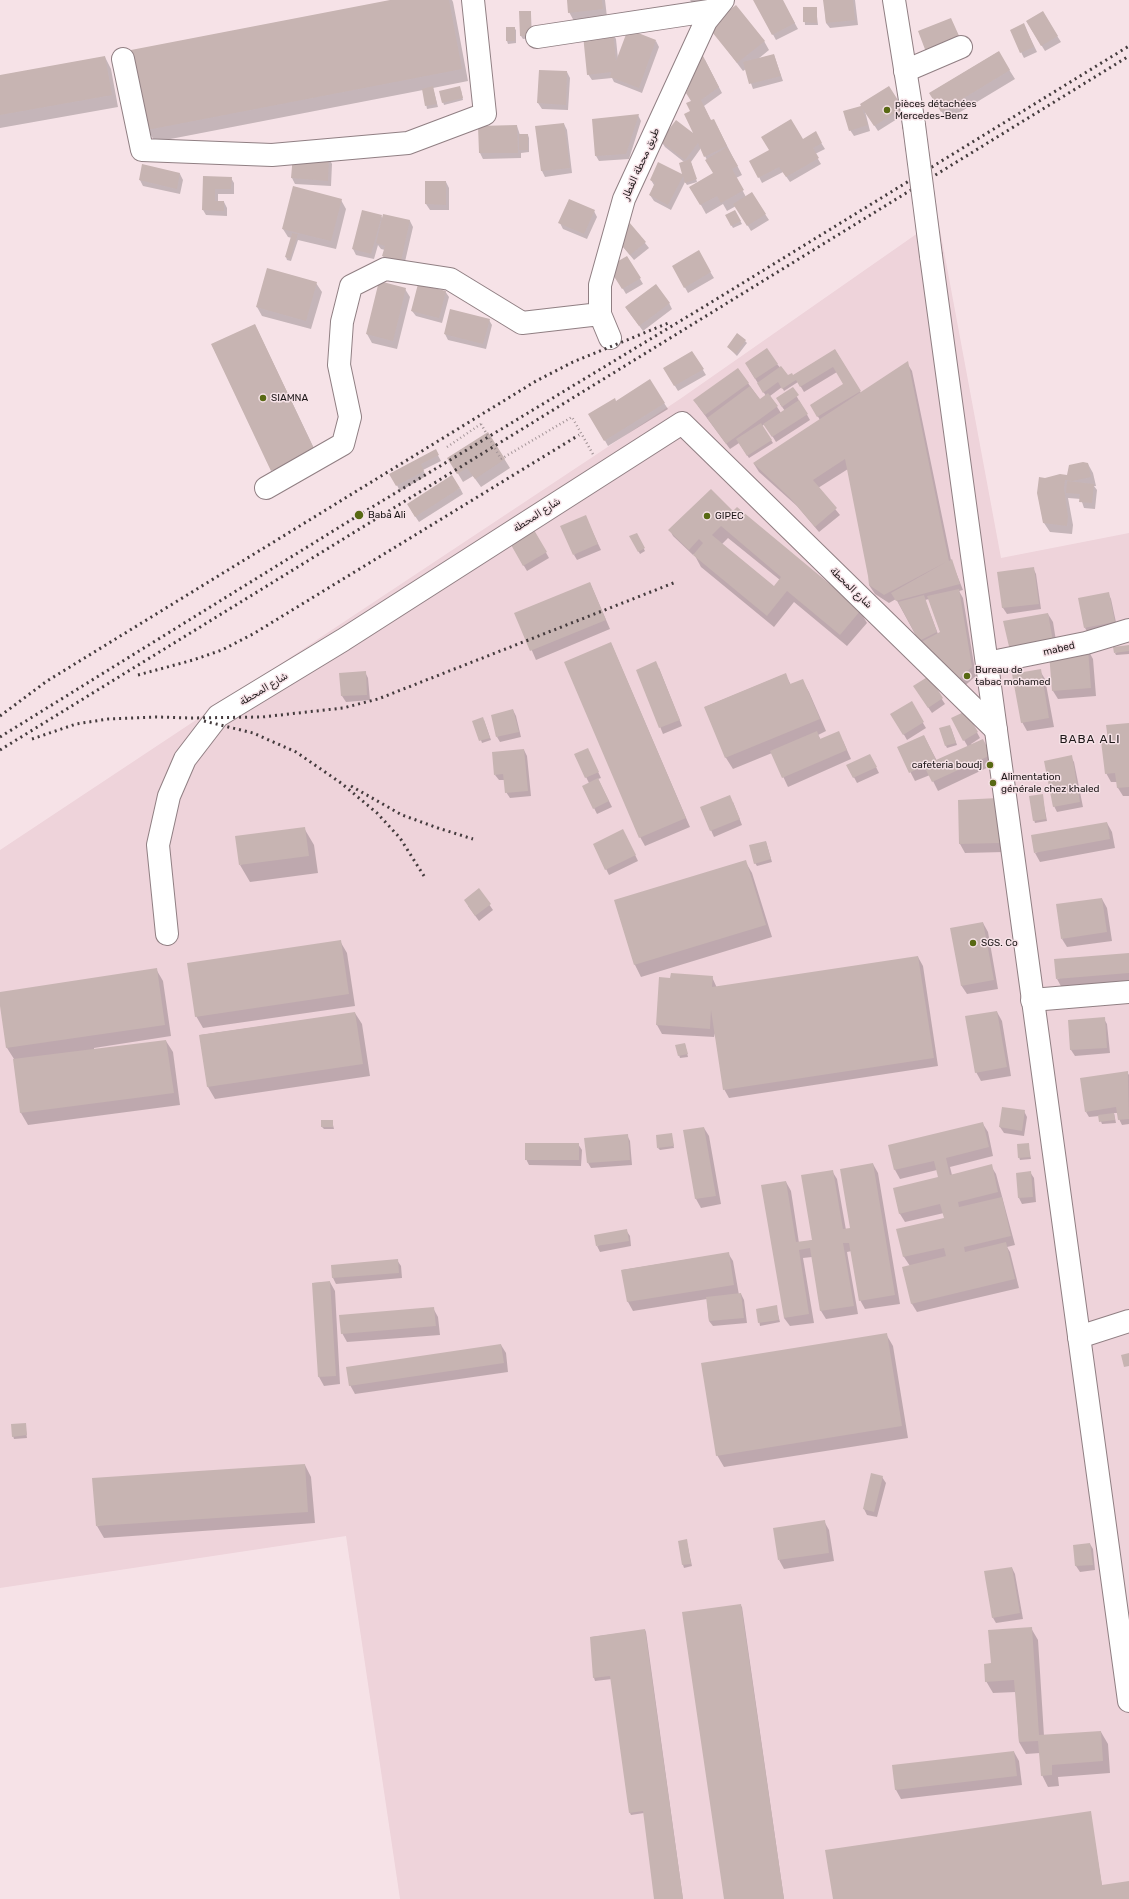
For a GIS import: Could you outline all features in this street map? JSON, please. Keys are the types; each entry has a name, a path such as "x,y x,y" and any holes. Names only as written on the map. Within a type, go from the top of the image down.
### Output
{"street":[{"path":"122,59 142,150 272,155 408,143 485,114 473,0"},
{"path":"894,0 914,126 1032,1000 1129,1701"},
{"path":"537,36 719,5"},
{"name":"طريق محطة القطار","path":"610,338 600,314 600,285 624,199 706,21 719,5"},
{"path":"905,71 961,47"},
{"path":"266,488 343,444 350,417 338,365 342,322 351,286 385,269 450,279 522,323 600,314"},
{"name":"شارع المحطة","path":"167,934 158,845 169,796 185,759 218,716 343,640 682,423 996,730"},
{"name":"mabed","path":"987,663 1078,645 1129,630"},
{"path":"1032,1000 1129,992"},
{"path":"1079,1337 1129,1321"}],"path":[{"path":"447,446 481,424 501,459 572,417 604,473"}],"shaded area":[{"path":"938,219 1001,558 1129,533 1129,1899 400,1899 346,1536 0,1588 0,850 680,399"}],"building":[{"path":"390,0 449,0 462,69 147,130 131,50"},
{"path":"567,0 602,0 603,9 568,13"},
{"path":"753,0 783,0 795,23 772,35"},
{"path":"823,0 853,0 855,20 826,23"},
{"path":"736,5 765,41 737,63 708,27"},
{"path":"803,7 817,7 817,23 803,22"},
{"path":"519,11 531,11 531,36 520,36"},
{"path":"1043,11 1058,36 1041,46 1026,21"},
{"path":"951,18 960,38 926,52 918,31"},
{"path":"1024,23 1034,47 1020,53 1010,30"},
{"path":"506,27 515,27 515,41 506,41"},
{"path":"628,29 656,40 639,88 610,77 611,72 587,75 583,35 613,32 616,61"},
{"path":"999,51 1010,70 941,112 929,93"},
{"path":"702,54 719,87 701,100 711,120 714,119 727,146 704,157 698,143 685,160 660,141 676,120 693,133 684,114 690,111 686,103 691,101 686,93"},
{"path":"774,54 781,76 749,84 743,62"},
{"path":"105,56 112,95 0,115 0,75"},
{"path":"539,70 567,71 566,105 537,103"},
{"path":"433,86 437,104 425,106 422,89"},
{"path":"460,86 463,98 442,103 439,91"},
{"path":"889,86 903,108 874,126 862,108 868,125 849,131 843,111 861,106 860,104"},
{"path":"639,114 626,154 595,156 592,119"},
{"path":"791,119 803,139 816,131 822,143 813,148 819,158 786,177 779,167 758,178 749,161 769,150 761,137"},
{"path":"564,123 570,168 541,171 535,126"},
{"path":"517,125 518,153 479,153 478,126"},
{"path":"519,134 528,134 528,150 519,150"},
{"path":"727,147 738,166 732,169 744,190 721,203 717,196 700,205 689,187 713,173 705,160"},
{"path":"293,155 329,157 328,181 291,178"},
{"path":"690,159 697,179 685,183 683,176 668,205 649,195 655,183 650,180 658,162 682,174 679,163"},
{"path":"142,164 180,173 177,189 139,180"},
{"path":"203,176 232,177 231,189 215,189 215,201 224,201 224,211 202,210"},
{"path":"425,181 446,181 446,205 425,204"},
{"path":"293,186 342,199 331,241 282,229"},
{"path":"752,192 766,214 747,226 733,204"},
{"path":"569,199 595,210 584,234 558,223"},
{"path":"362,210 382,215 371,254 352,249"},
{"path":"735,210 741,221 731,226 725,215"},
{"path":"383,214 410,220 401,261 382,256 385,246 376,243"},
{"path":"629,222 646,242 630,255 613,235"},
{"path":"292,233 298,234 290,259 285,257"},
{"path":"699,250 711,272 684,288 672,266"},
{"path":"627,256 641,278 622,289 608,267"},
{"path":"267,268 317,282 306,321 256,307"},
{"path":"379,281 406,288 393,341 366,334"},
{"path":"418,284 446,291 439,318 411,311"},
{"path":"656,284 670,303 639,326 625,307"},
{"path":"450,309 490,319 483,344 444,334"},
{"name":"SIAMNA","path":"255,324 315,451 271,471 211,344"},
{"path":"737,333 746,340 736,354 727,347"},
{"path":"767,348 778,364 755,379 745,363"},
{"path":"835,349 861,391 817,417 810,405 843,384 833,367 800,387 796,380 782,389 778,382 763,393 757,383 781,366 788,375 792,373 793,375"},
{"path":"692,351 704,369 674,386 663,368"},
{"path":"908,361 949,561 952,559 960,584 896,601 891,593 946,562 884,595 869,585 845,459 813,480 837,508 815,527 791,499 753,463"},
{"path":"738,368 749,383 705,415 693,400"},
{"path":"650,379 665,403 604,441 588,414 615,398 616,401"},
{"path":"750,386 760,399 768,393 778,406 726,444 707,418"},
{"path":"793,387 799,395 782,407 776,398"},
{"path":"799,400 808,414 772,437 763,424"},
{"path":"761,423 772,440 747,456 736,439"},
{"path":"488,432 505,459 475,479 467,468 457,474 447,458"},
{"path":"436,449 439,455 421,464 424,471 396,486 389,474"},
{"path":"1083,462 1088,463 1091,477 1072,481 1065,480 1064,488 1068,516 1067,526 1043,523 1037,493 1039,477 1045,478 1060,474 1067,475 1069,465"},
{"path":"452,475 460,488 415,517 407,504"},
{"path":"1067,481 1094,484 1092,503 1079,502 1080,494 1066,493"},
{"path":"711,489 733,511 737,507 861,610 840,635 787,591 767,616 693,555 703,543 699,539 689,550 668,530","holes":["721,526 781,577 774,586 712,535"]},
{"path":"586,515 598,544 573,555 560,526"},
{"path":"534,530 547,552 523,566 510,543"},
{"path":"637,533 645,548 638,552 629,536"},
{"path":"1034,567 1039,604 1002,608 997,572"},
{"path":"590,582 606,620 530,651 514,613"},
{"path":"959,589 972,667 956,681 920,645 923,641 940,632 927,596"},
{"path":"1109,592 1115,622 1084,628 1078,598"},
{"path":"924,595 937,632 919,641 898,602"},
{"path":"1048,613 1054,647 1011,655 1003,621"},
{"path":"611,642 686,818 639,838 564,662"},
{"path":"1129,645 1129,651 1114,653 1113,647"},
{"path":"1088,649 1091,688 1052,691 1049,653"},
{"path":"656,661 680,720 659,728 636,670"},
{"path":"1041,669 1049,718 1021,723 1012,674"},
{"path":"366,671 367,695 341,696 339,673"},
{"path":"786,673 790,684 803,679 820,719 725,758 704,707"},
{"path":"929,676 943,698 928,708 913,686"},
{"path":"912,701 924,722 903,735 890,714"},
{"path":"513,709 519,732 496,737 491,715"},
{"path":"966,711 978,732 963,741 951,718"},
{"path":"483,717 490,738 479,741 472,721"},
{"path":"1129,723 1129,787 1117,788 1115,773 1105,774 1101,741 1108,740 1106,725"},
{"path":"950,725 956,743 945,746 939,728"},
{"path":"817,731 820,739 839,731 847,750 782,778 770,751"},
{"path":"924,735 936,760 983,739 991,755 932,782 924,766 909,773 897,747"},
{"path":"588,748 599,772 585,778 574,754"},
{"path":"524,749 528,791 505,793 503,774 494,775 492,752"},
{"path":"870,754 877,767 853,778 846,765"},
{"path":"1072,755 1080,802 1053,807 1044,761"},
{"path":"598,778 609,801 593,809 582,786"},
{"path":"1043,794 1046,819 1033,821 1029,796"},
{"path":"730,795 740,819 710,831 700,807"},
{"path":"998,798 1000,843 959,844 958,800"},
{"path":"1107,822 1110,839 1034,853 1031,835"},
{"path":"305,827 309,856 239,865 235,836"},
{"path":"623,829 636,855 605,870 593,844"},
{"path":"766,841 771,859 754,864 749,845"},
{"path":"746,860 766,925 634,965 614,900"},
{"path":"479,888 491,904 475,916 464,900"},
{"path":"1102,898 1107,932 1061,939 1056,904"},
{"path":"983,922 994,980 961,986 950,928"},
{"path":"341,940 349,994 195,1017 187,963"},
{"path":"1129,953 1129,973 1056,979 1054,959"},
{"path":"918,956 934,1058 723,1090 711,1010 710,1029 656,1025 659,977 670,978 671,973 713,976 712,987"},
{"path":"157,968 165,1025 6,1048 0,1006 0,992"},
{"path":"997,1011 1007,1067 975,1073 965,1016"},
{"path":"355,1012 363,1064 207,1087 199,1035"},
{"path":"1105,1017 1107,1048 1070,1050 1068,1020"},
{"path":"166,1040 174,1093 20,1113 13,1059"},
{"path":"685,1043 688,1054 678,1056 675,1045"},
{"path":"1128,1071 1129,1119 1118,1120 1116,1107 1085,1112 1080,1078"},
{"path":"1002,1107 1025,1110 1022,1131 999,1127"},
{"path":"1114,1113 1115,1120 1099,1122 1098,1115"},
{"path":"321,1120 333,1120 333,1127 321,1127"},
{"path":"983,1122 989,1147 946,1158 950,1175 992,1164 998,1192 958,1202 959,1207 1002,1197 1011,1236 964,1247 965,1252 1006,1242 1015,1279 911,1304 902,1267 946,1256 944,1248 903,1257 896,1229 944,1218 940,1204 899,1214 893,1188 938,1177 934,1161 894,1170 888,1145"},
{"path":"704,1127 716,1196 695,1199 683,1130"},
{"path":"672,1133 674,1146 657,1148 656,1135"},
{"path":"628,1134 630,1160 587,1163 584,1138"},
{"path":"525,1143 579,1143 579,1160 525,1160"},
{"path":"1029,1143 1030,1157 1018,1158 1017,1144"},
{"path":"873,1163 895,1295 859,1301 849,1243 843,1243 854,1306 820,1311 810,1248 799,1250 809,1314 784,1318 761,1185 786,1181 796,1242 812,1240 801,1175 833,1170 843,1229 850,1228 840,1169"},
{"path":"1031,1171 1033,1197 1018,1198 1016,1173"},
{"path":"627,1229 629,1241 596,1246 594,1235"},
{"path":"729,1252 734,1285 627,1302 621,1270"},
{"path":"398,1259 399,1273 332,1278 331,1265"},
{"path":"330,1281 336,1376 318,1377 312,1283"},
{"path":"741,1293 744,1318 709,1321 706,1297"},
{"path":"777,1305 779,1320 758,1323 756,1309"},
{"path":"434,1307 436,1326 341,1334 339,1315"},
{"path":"887,1333 902,1426 716,1456 701,1363"},
{"path":"501,1344 504,1363 349,1386 346,1367"},
{"path":"1129,1353 1129,1366 1124,1367 1121,1355"},
{"path":"26,1423 27,1435 12,1437 11,1424"},
{"path":"305,1464 308,1512 96,1526 92,1478"},
{"path":"871,1473 883,1476 874,1512 863,1509"},
{"path":"825,1520 829,1553 778,1560 773,1528"},
{"path":"687,1539 691,1564 682,1565 678,1541"},
{"path":"1090,1543 1093,1565 1075,1566 1073,1545"},
{"path":"1012,1567 1020,1613 992,1618 984,1571"},
{"path":"741,1604 784,1899 724,1899 682,1612"},
{"path":"1032,1627 1039,1735 1101,1731 1103,1761 1052,1765 1052,1775 1041,1776 1038,1741 1019,1742 1014,1680 985,1682 984,1664 991,1663 988,1630"},
{"path":"645,1629 683,1899 654,1899 643,1811 629,1813 610,1676 593,1678 590,1637"},
{"path":"1014,1751 1017,1776 895,1790 892,1765"},
{"path":"1091,1811 1102,1885 1129,1881 1129,1899 833,1899 825,1850"}],"railway":[{"path":"0,737 359,515 715,300 1129,46"},
{"path":"0,750 1129,56"},
{"path":"0,716 47,681 536,381 573,362 671,322"},
{"path":"138,675 193,660 222,650 253,634 579,435"},
{"path":"32,739 76,724 108,719 157,717 262,717 343,708 378,699 676,582"},
{"path":"204,721 253,733 296,752 341,783 377,813 400,838 424,876"},
{"path":"351,786 402,815 473,839"}],"place":[{"name":"pièces détachées Mercedes-Benz","path":"887,110"},
{"name":"SIAMNA","path":"263,398"},
{"name":"Baba Ali","path":"359,515"},
{"name":"GIPEC","path":"707,516"},
{"name":"Bureau de tabac mohamed","path":"967,676"},
{"name":"cafeteria boudj","path":"990,765"},
{"name":"Alimentation générale chez khaled","path":"993,783"},
{"name":"SGS. Co","path":"973,943"}],"district":[{"name":"BABA ALI","path":"1090,740"}]}
